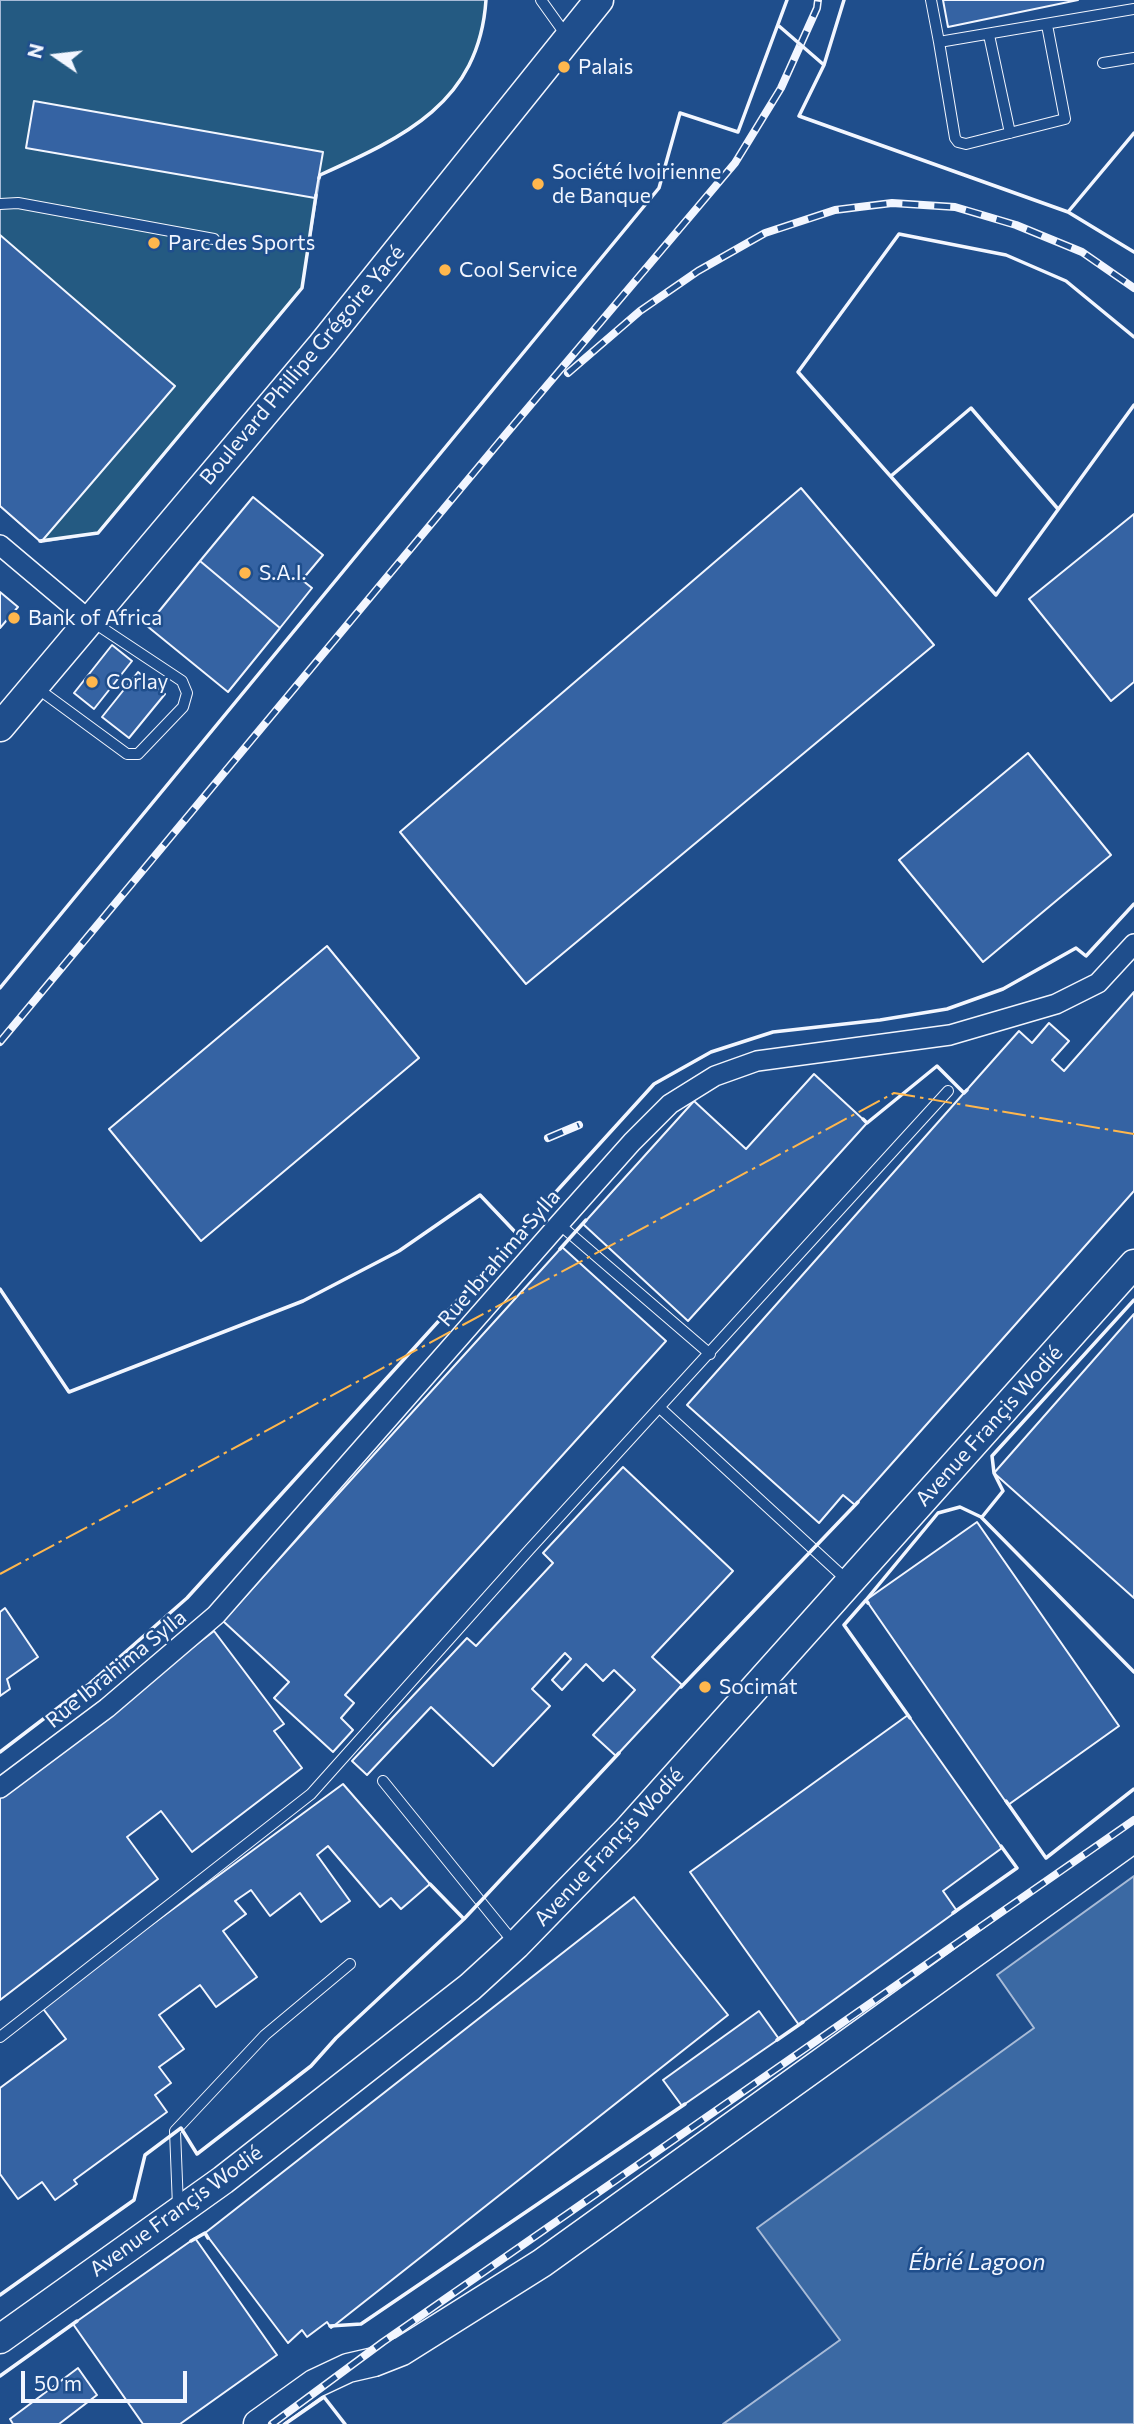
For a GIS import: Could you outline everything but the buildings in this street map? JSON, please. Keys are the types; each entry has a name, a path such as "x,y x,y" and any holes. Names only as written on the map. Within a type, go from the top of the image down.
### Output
{"main road":[{"name":"Boulevard Phillipe Grégoire Yacé","path":"0,727 322,345 599,0"},
{"name":"Avenue Françis Wodié","path":"0,2339 223,2180 470,1987 516,1945 625,1832 1134,1264"},
{"path":"258,2424 314,2384 348,2368 402,2351 542,2263 1134,1838"}],"street":[{"path":"0,545 89,620"},
{"name":"Rue Ibrahima Sylla","path":"0,1788 107,1708 216,1615 559,1224 670,1104 715,1076 757,1061 950,1035 1056,1004 1098,983 1134,944"}],"lane":[{"path":"541,0 568,38"},
{"path":"931,0 955,138 966,144 1065,119 1046,25"},
{"path":"939,42 1134,9"},
{"path":"989,35 1010,134"},
{"path":"1103,63 1134,58"},
{"path":"0,204 18,203 214,239"},
{"path":"34,686 127,754 138,754 183,707 187,692 182,681 89,620"},
{"path":"0,2037 311,1794 529,1550 948,1091"},
{"path":"559,1224 709,1354"},
{"path":"660,1408 849,1582"},
{"path":"383,1781 516,1945"},
{"path":"178,2210 175,2131 265,2035 350,1964"}],"shaded area":[{"name":"Parc des Sports","path":"0,0 486,0 480,36 469,65 453,91 432,112 408,130 320,175 302,288 98,533 41,542 0,506"}],"water":[{"name":"Ébrié Lagoon","path":"1134,1876 1134,2424 723,2424 840,2340 757,2228 1034,2028 997,1975"}],"railway":[{"path":"0,1042 735,163 781,88 817,8 818,0"},
{"path":"568,373 640,311 698,271 765,233 835,210 892,203 955,207 1016,225 1082,252 1134,288"},
{"path":"548,1138 579,1125"},
{"path":"272,2424 383,2342 1134,1820"}],"wall":[{"path":"319,178 320,175 408,130 432,112 453,91 469,65 480,36 486,0"},
{"path":"0,988 659,188 680,113 738,132 787,0"},
{"path":"844,0 824,65 799,116 1068,212 1134,252"},
{"path":"779,26 824,65"},
{"path":"1068,212 1134,133"},
{"path":"40,541 98,533 302,288 316,195"},
{"path":"1134,337 1066,281 1006,255 899,234 798,372 996,595 1134,405"},
{"path":"891,476 971,408 1058,509"},
{"path":"0,1752 88,1685 187,1598 654,1084 711,1052 773,1032 880,1020 947,1009 1003,989 1076,948 1086,956 1134,904"},
{"path":"863,1119 867,1123 937,1066 964,1093 967,1090"},
{"path":"0,1289 69,1392 303,1301 399,1251 480,1195 517,1234"},
{"path":"560,1249 586,1220"},
{"path":"982,1517 1003,1491 994,1473 992,1456 1134,1300"},
{"path":"681,1687 858,1502"},
{"path":"866,1600 938,1513 960,1507 981,1517 1134,1672"},
{"path":"868,1603 866,1600 844,1625 910,1718"},
{"path":"0,2295 134,2200 145,2155 181,2128 197,2154 311,2066 336,2038 464,1919 619,1753"},
{"path":"1006,1801 1046,1858 1134,1789"},
{"path":"953,1913 1017,1868 1001,1846"},
{"path":"430,1884 464,1919"},
{"path":"777,2040 803,2022"},
{"path":"330,2326 361,2324 685,2104"},
{"path":"191,2241 205,2233 208,2238"},
{"path":"0,2376 77,2321"},
{"path":"285,2424 324,2397 345,2424"}],"power":[{"path":"0,1574 894,1093 1134,1134"}],"place":[{"name":"Palais","path":"564,67"},
{"name":"Société Ivoirienne de Banque","path":"538,184"},
{"name":"Parc des Sports","path":"154,243"},
{"name":"Cool Service","path":"445,270"},
{"name":"S.A.I.","path":"245,573"},
{"name":"Bank of Africa","path":"14,618"},
{"name":"Corlay","path":"92,682"},
{"name":"Socimat","path":"705,1687"}]}
